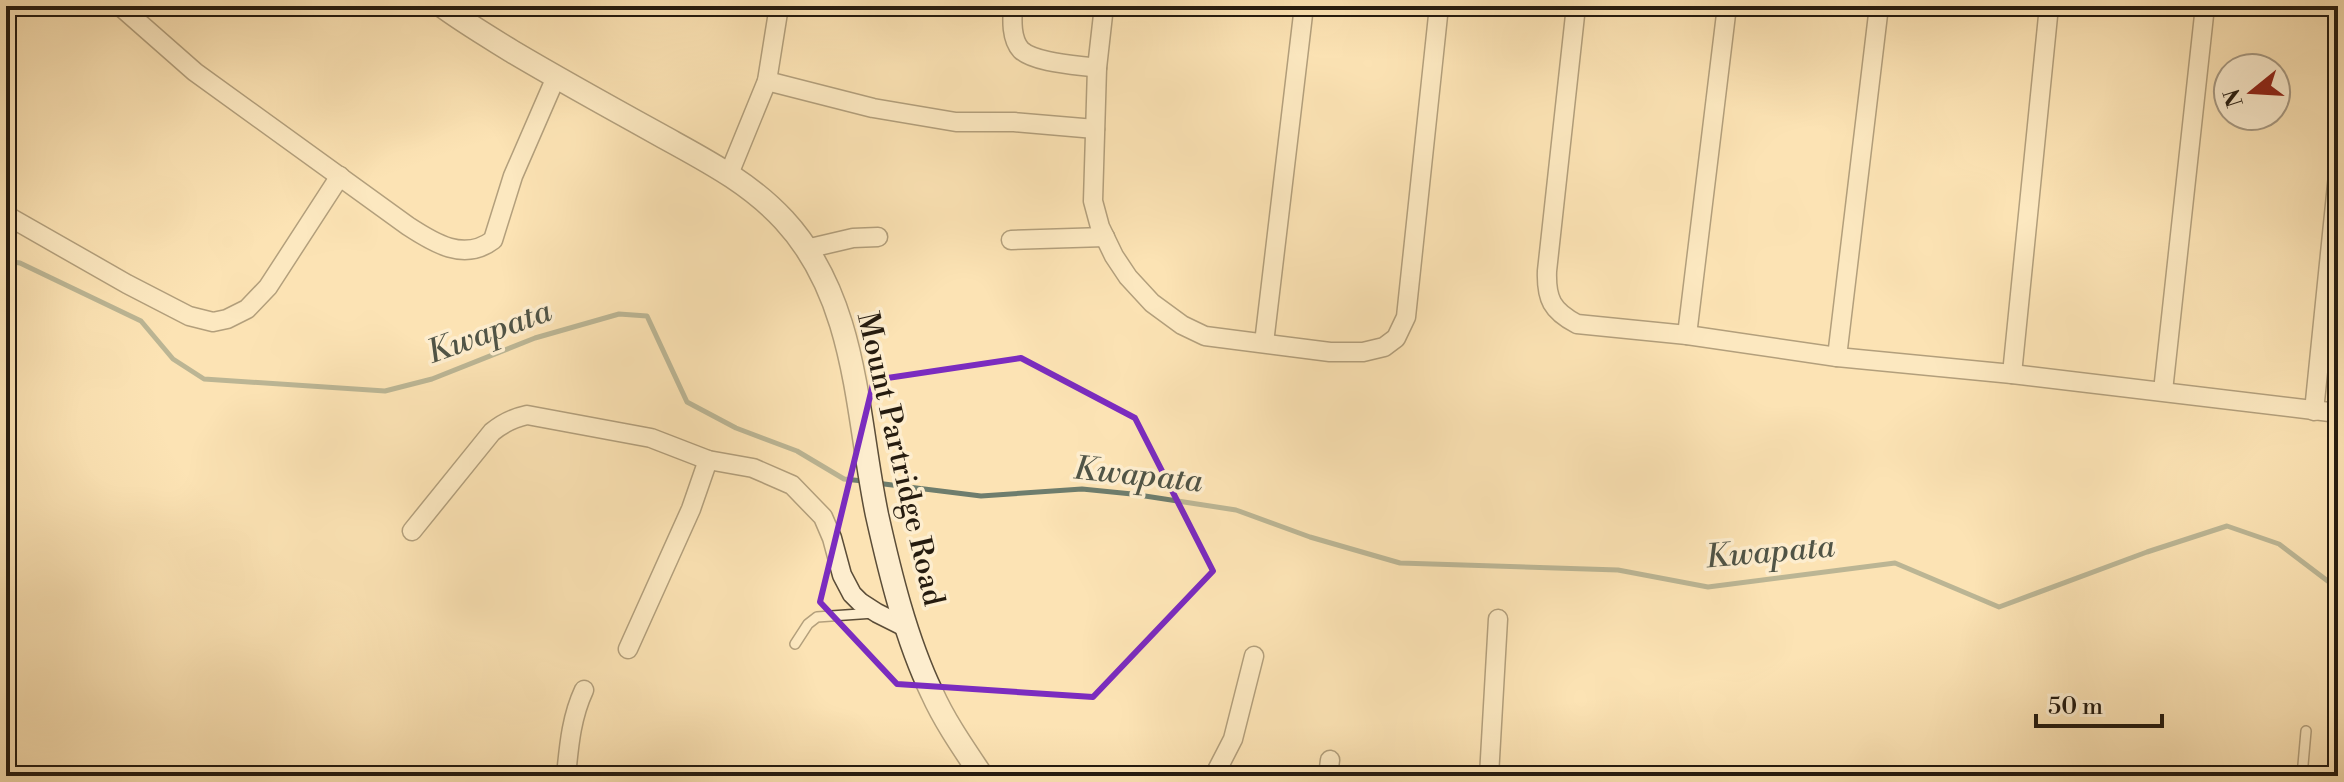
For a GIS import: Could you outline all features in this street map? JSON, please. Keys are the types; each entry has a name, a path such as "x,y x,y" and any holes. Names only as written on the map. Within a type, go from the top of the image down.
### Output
{"street":[{"path":"120,6 195,72 438,245 476,250 493,240 513,176 556,77"},
{"path":"729,174 767,81 779,6"},
{"path":"1013,6 1011,24 1021,50 1035,58 1097,68"},
{"path":"1104,6 1097,68 1093,201 1114,256 1152,303 1182,325 1205,336 1330,352 1363,352 1384,347 1396,338 1406,317 1439,6"},
{"path":"1264,343 1304,6"},
{"path":"1576,6 1546,291 1564,317 1577,324 1687,335 1837,357 2012,374 2338,413"},
{"path":"1687,335 1727,6"},
{"path":"1837,357 1879,6"},
{"path":"2012,374 2049,6"},
{"path":"2163,391 2205,6"},
{"name":"Mount Partridge Road","path":"453,10 556,77 729,174 759,195 806,249 832,298 845,332 878,517 907,628 932,694 982,776"},
{"path":"767,81 873,108 956,122 1014,122 1095,129"},
{"path":"2314,411 2338,175"},
{"path":"6,215 127,284 189,316 213,322 247,309 268,287 340,176"},
{"path":"806,249 853,238 878,237"},
{"path":"1011,240 1105,237"},
{"path":"412,531 492,432 515,418 527,415 651,438 708,460 753,468 792,485 823,517 847,587 860,602 907,628"},
{"path":"628,649 691,509 708,460"},
{"path":"1489,776 1498,619"},
{"path":"1214,776 1233,739 1254,656"},
{"path":"566,776 571,725 584,690"}],"lane":[{"path":"795,644 808,624 817,617 877,613"},
{"path":"2302,776 2306,731"}],"highlighted area":[{"path":"1021,358 1135,418 1213,571 1093,697 897,684 820,602 874,380"}],"waterway":[{"name":"Kwapata","path":"6,261 20,263 141,321 173,359 204,379 385,391 432,379 535,338 619,314 647,316 687,402 736,428 797,451 844,479 863,481"},
{"name":"Kwapata","path":"876,483 981,496 1082,489 1132,494 1236,510 1310,537 1400,563 1618,570 1708,587 1895,563 1999,607 2227,526 2279,544 2338,586"}]}
